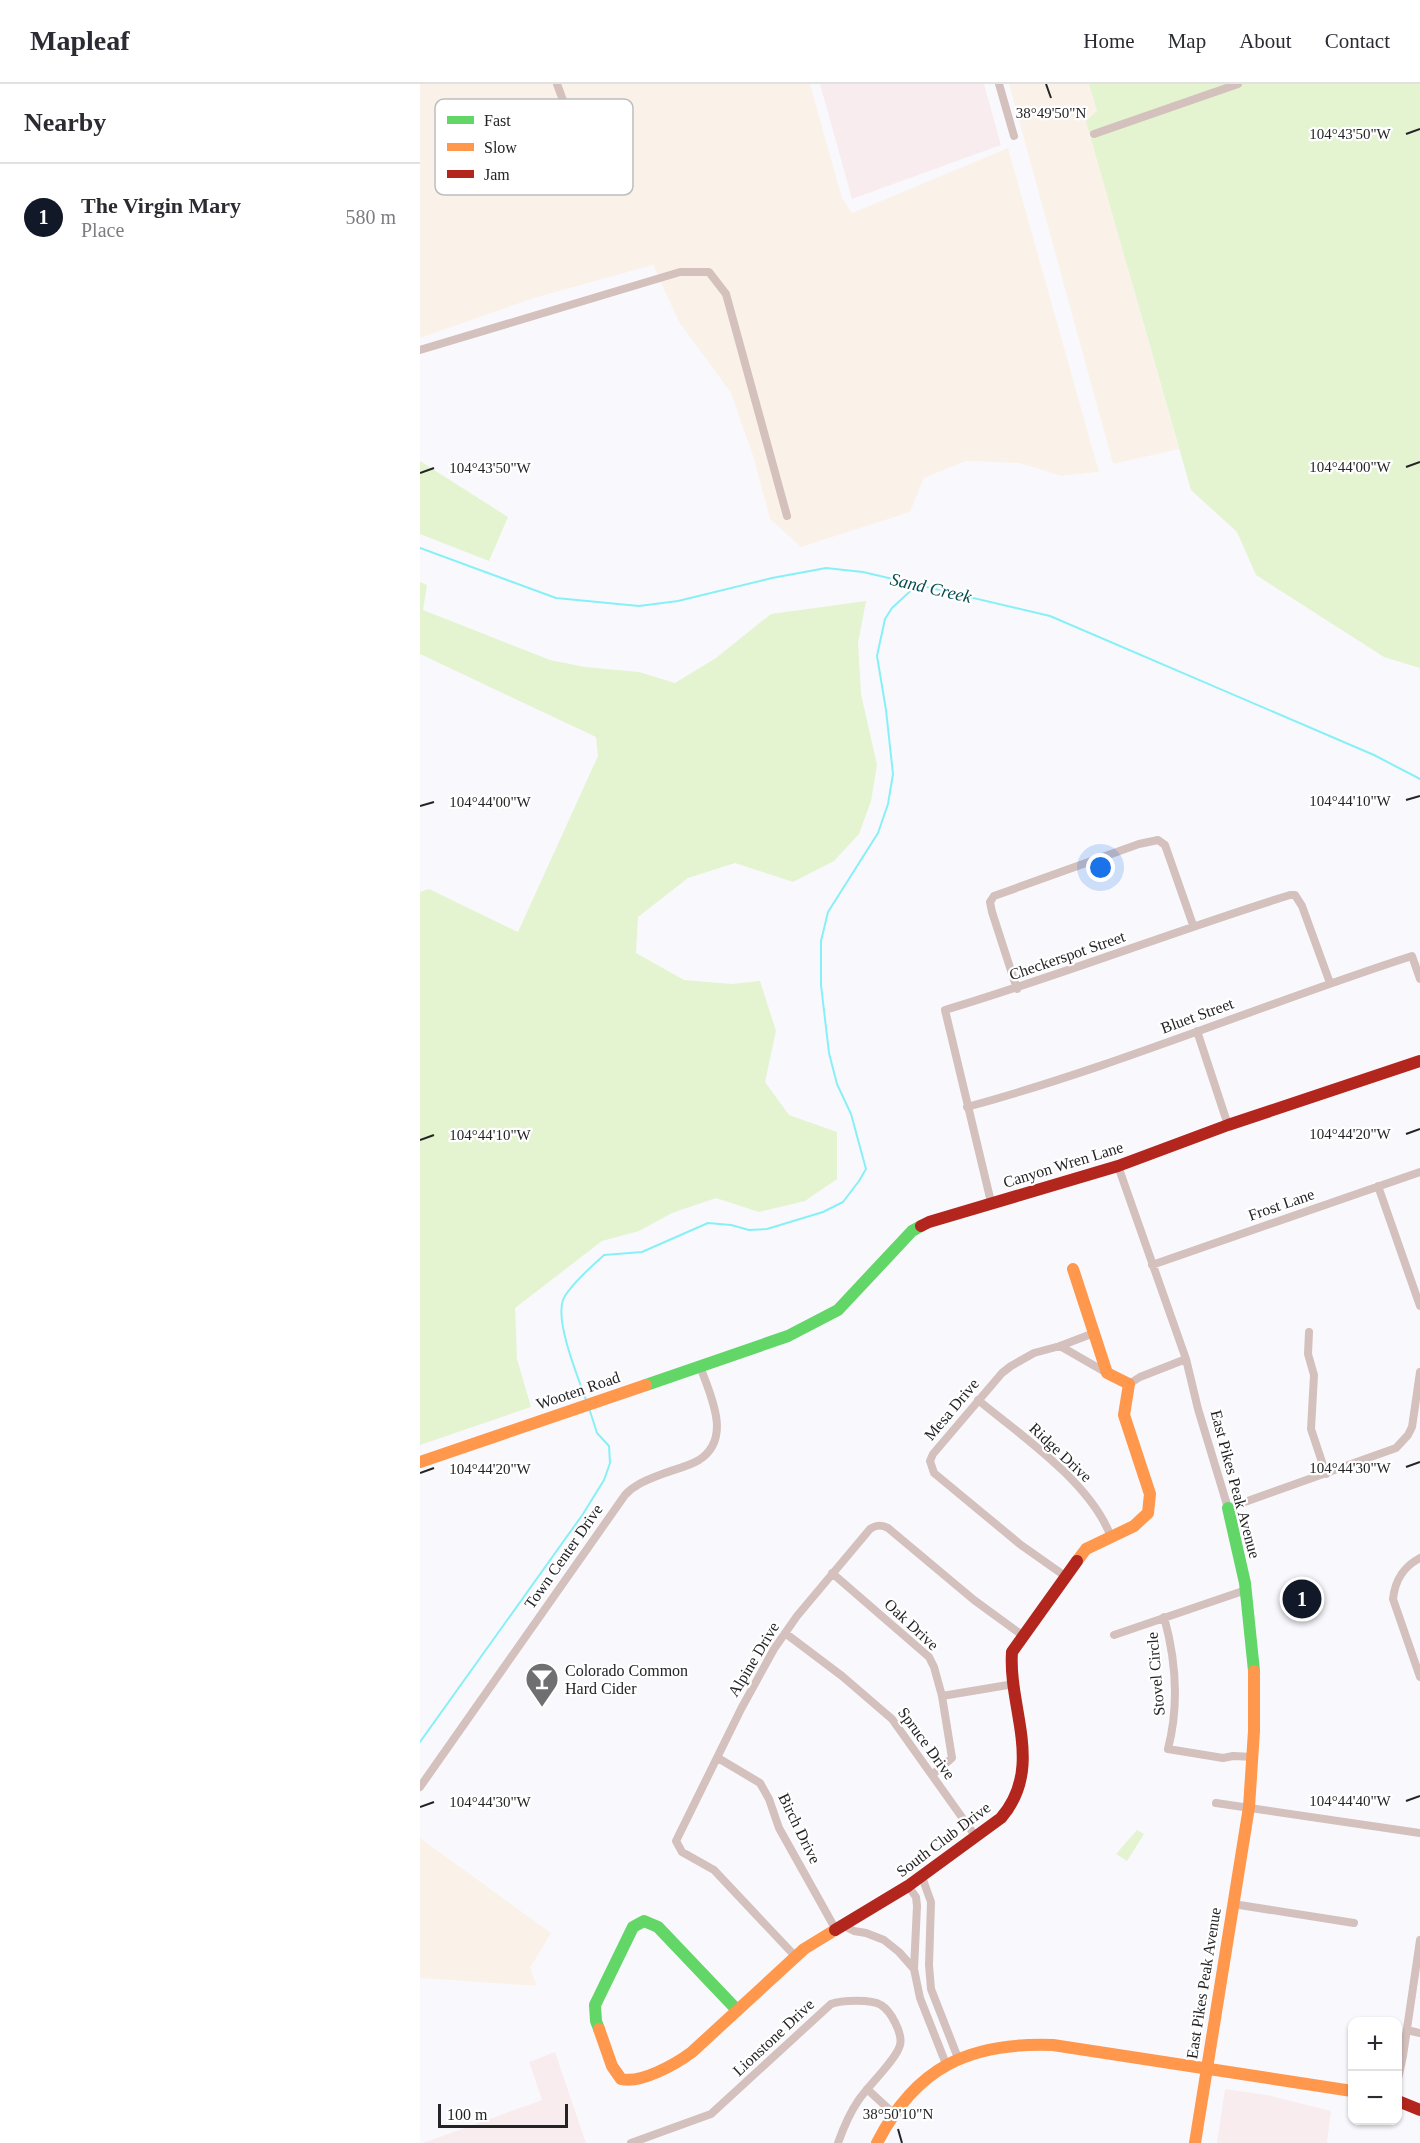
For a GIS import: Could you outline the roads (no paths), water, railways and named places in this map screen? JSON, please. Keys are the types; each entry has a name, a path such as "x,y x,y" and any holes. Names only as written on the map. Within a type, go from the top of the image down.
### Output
{"street":[{"path":"557,84 563,99"},
{"path":"999,84 1014,136"},
{"path":"1094,134 1238,84"},
{"path":"420,350 680,272 708,272 726,294 787,516"},
{"path":"1017,989 990,902 994,896 1055,873 1139,843 1158,840 1165,845 1193,926"},
{"name":"Checkerspot Street","path":"991,1203 945,1010 1017,989 1193,926 1290,895 1295,895 1302,906 1330,982"},
{"name":"Bluet Street","path":"967,1107 1054,1082 1330,982 1412,956 1420,979"},
{"path":"1197,1030 1228,1125"},
{"name":"Canyon Wren Lane","path":"747,1349 788,1336 838,1310 912,1231 937,1219 1118,1166 1228,1125 1420,1061"},
{"name":"East Pikes Peak Avenue","path":"1118,1166 1186,1359 1235,1531 1254,1653 1256,1690 1254,1757 1249,1807 1195,2143"},
{"name":"Frost Lane","path":"1152,1265 1420,1172"},
{"path":"1378,1186 1418,1292 1420,1306"},
{"path":"1072,1269 1107,1373"},
{"path":"1310,1332 1308,1354 1314,1375 1311,1429 1326,1473"},
{"name":"Mesa Drive","path":"1065,1576 995,1524 934,1473 930,1461 933,1454 978,1400 1011,1366 1034,1353 1095,1334"},
{"path":"1060,1346 1118,1380 1129,1384 1140,1377 1186,1359"},
{"name":"Wooten Road","path":"420,1461 747,1349"},
{"name":"Town Center Drive","path":"420,1787 625,1495 639,1483 694,1463 709,1452 714,1443 718,1425 716,1412 700,1366"},
{"path":"1228,1508 1387,1452 1402,1442 1415,1419 1420,1372"},
{"name":"South Club Drive","path":"737,2010 658,1927 644,1921 633,1927 597,1996 594,2013 612,2066 621,2079 629,2081 674,2066 684,2060 795,1956 812,1943 908,1887 976,1838 1008,1810 1023,1769 1023,1735 1011,1668 1012,1652 1086,1549 1152,1515 1150,1494 1124,1415 1129,1384"},
{"name":"Ridge Drive","path":"978,1400 1066,1474 1101,1514 1111,1537"},
{"name":"Alpine Drive","path":"795,1956 714,1870 682,1852 677,1847 676,1841 754,1683 785,1633 870,1529 882,1525 888,1527 974,1600 1022,1635"},
{"path":"1420,1558 1410,1563 1403,1571 1395,1588 1394,1599 1420,1677"},
{"name":"Oak Drive","path":"832,1573 929,1657 934,1667 942,1696 952,1758 932,1775"},
{"name":"Stovel Circle","path":"1114,1635 1246,1590"},
{"name":"Stovel Circle","path":"1164,1617 1173,1664 1175,1709 1168,1749 1223,1758 1254,1757"},
{"name":"Spruce Drive","path":"785,1633 842,1676 892,1719 976,1838"},
{"path":"942,1696 1014,1684"},
{"name":"Birch Drive","path":"718,1758 760,1783 780,1828 840,1928"},
{"path":"1216,1803 1420,1833"},
{"path":"922,1877 931,1902 929,1965 931,1989 958,2058"},
{"path":"908,1887 916,1897 917,1906 914,1969 920,1998 946,2064"},
{"path":"1233,1904 1354,1923"},
{"path":"840,1928 866,1933 884,1940 914,1969"},
{"path":"1399,2071 1420,1940"},
{"name":"Lionstone Drive","path":"631,2143 711,2114 823,2011 838,2001 876,2002 888,2011 900,2034 900,2049 858,2101 838,2143"},
{"path":"1407,2030 1420,2033"},
{"path":"878,2143 893,2113 923,2080 958,2058 1004,2044 1030,2043 1348,2090"},
{"path":"867,2089 893,2113"},
{"path":"1402,2103 1420,2110"}],"waterway":[{"name":"Sand Creek","path":"420,548 556,598 639,606 678,601 772,578 826,568 863,572 1050,616 1374,755 1420,779"},
{"path":"586,1400 569,1350 561,1310 563,1300 570,1289 604,1255 642,1252 708,1223 731,1225 749,1230 767,1229 823,1212 843,1202 866,1169 851,1114 837,1084 829,1053 821,985 821,941 828,912 878,833 888,804 893,774 877,656 885,619 892,608 918,584"},
{"path":"420,1742 583,1514 604,1480 610,1463 609,1446 597,1433 589,1408"}],"place":[{"name":"The Virgin Mary","path":"1302,1599"},
{"name":"Colorado Common Hard Cider","path":"542,1708"}]}
